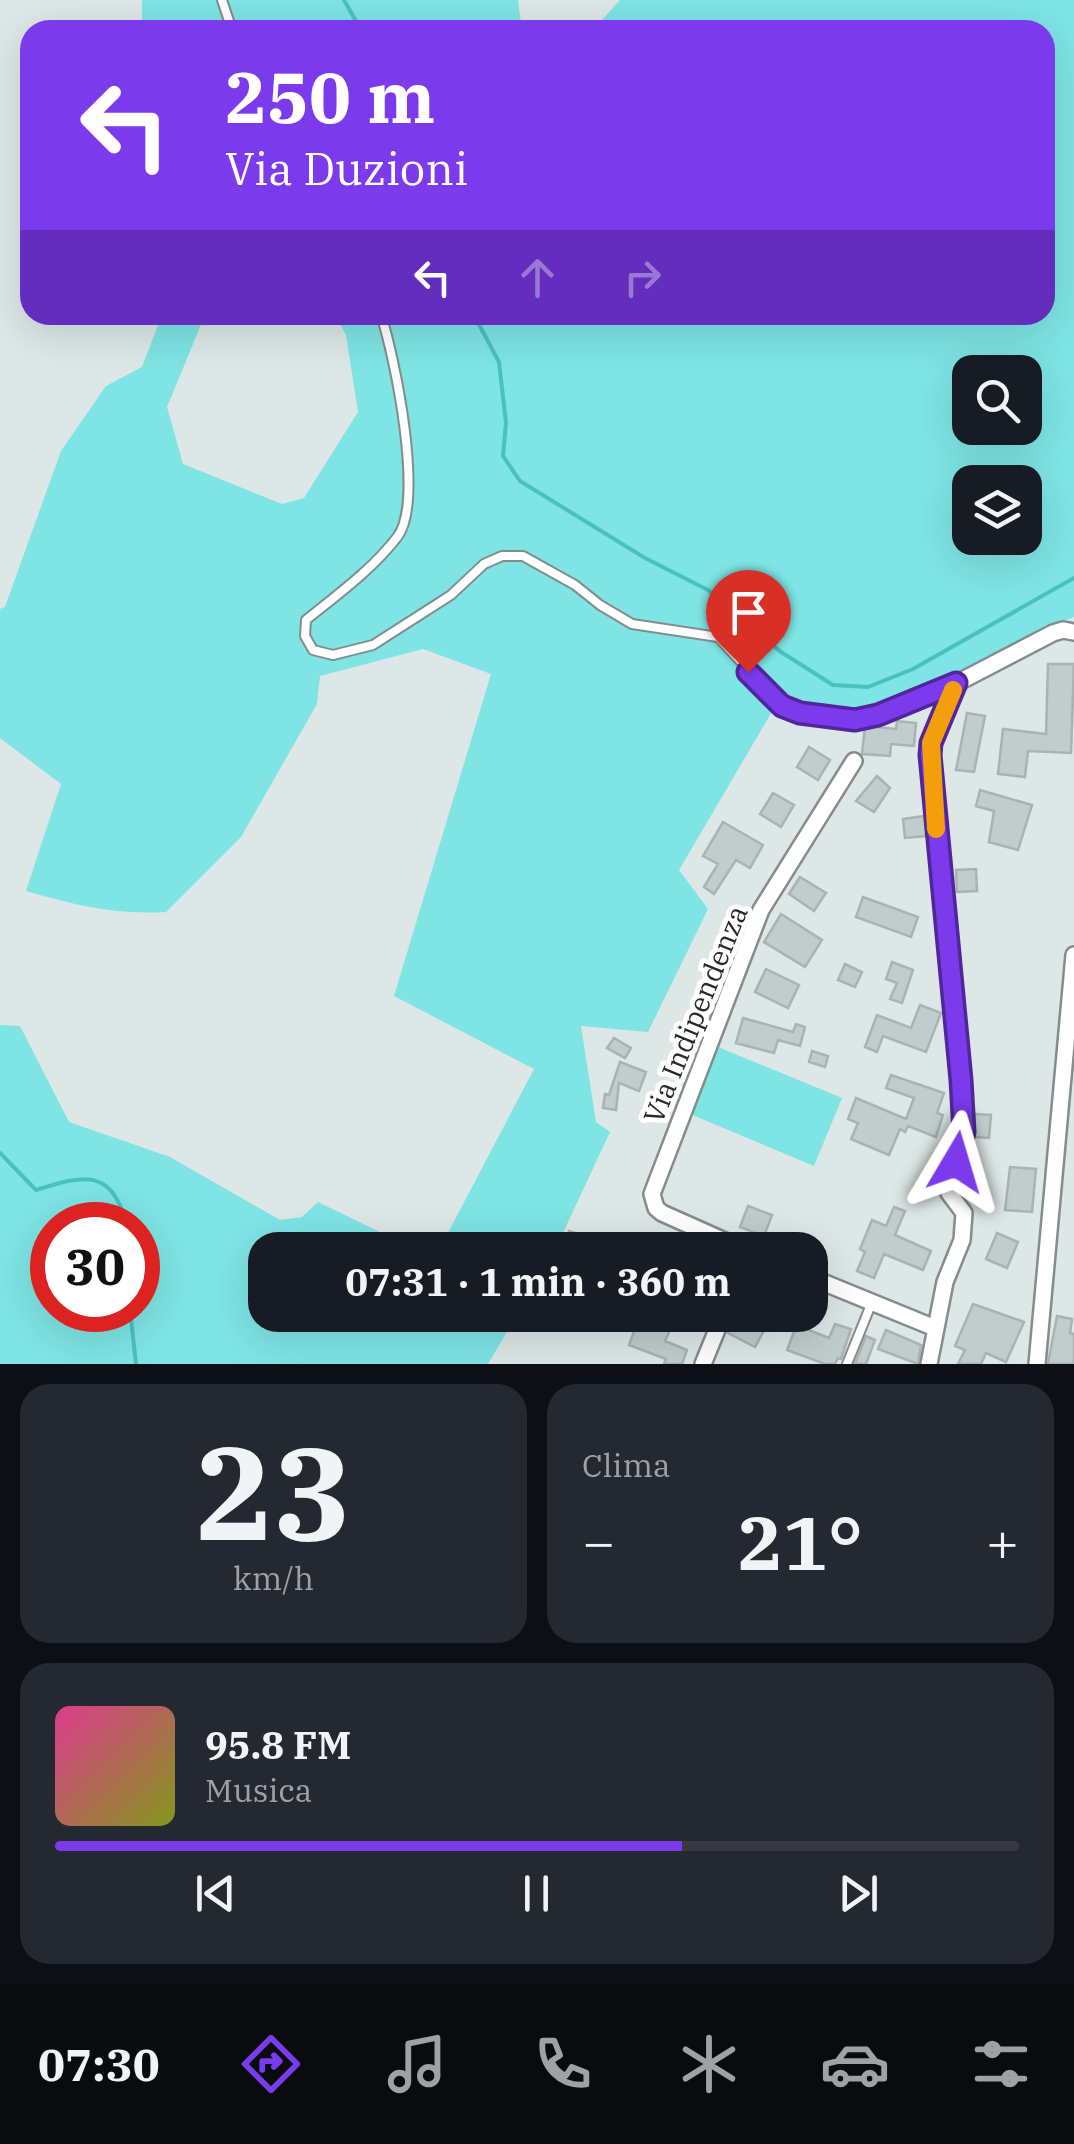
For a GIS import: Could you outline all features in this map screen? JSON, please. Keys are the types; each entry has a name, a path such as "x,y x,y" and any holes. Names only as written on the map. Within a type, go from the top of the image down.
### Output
{"street":[{"path":"878,715 956,683 1062,630 1074,632"},
{"path":"929,1364 946,1282 962,1240 964,1213 949,1193 964,1132 930,755"},
{"name":"Via Indipendenza","path":"705,1232 662,1213 652,1194 761,910 854,761"},
{"path":"1037,1364 1074,956"},
{"path":"828,1284 935,1328"},
{"path":"703,1364 716,1332"}],"lane":[{"path":"384,325 402,410 409,505 399,535 352,583 306,620 305,636 313,650 332,654 373,645 451,595 484,564 502,556 524,556 632,624 718,637 782,706 800,713 855,720 878,715"},
{"path":"930,755 931,743 956,683"},
{"path":"847,1364 872,1302"}],"shaded area":[{"path":"142,0 518,0 521,20 142,20"},
{"path":"620,0 1074,0 1074,617 939,681 864,709 830,710 780,698 679,870 708,909 648,1032 581,1026 596,1122 610,1132 563,1232 448,1232 534,1069 394,996 491,674 423,649 320,676 317,704 241,837 166,912 78,905 26,891 61,784 0,738 0,609 5,607 61,451 106,386 142,367 158,325 201,325 167,407 183,464 282,504 304,498 358,412 346,335 340,325 1055,325 1055,20 602,20"},
{"path":"0,1025 20,1026 69,1122 170,1157 280,1220 302,1217 318,1202 380,1232 248,1232 248,1332 507,1332 488,1364 0,1364"},
{"path":"718,1047 842,1098 814,1166 690,1114"}],"building":[{"path":"1048,664 1074,664 1071,753 1028,751 1025,777 998,774 1003,729 1046,734"},
{"path":"967,713 985,716 974,772 956,770"},
{"path":"897,721 916,723 914,746 891,744 890,756 862,754 865,726 896,729"},
{"path":"809,747 830,760 818,780 797,767"},
{"path":"877,776 890,788 874,812 856,801"},
{"path":"980,790 1032,805 1018,850 989,842 994,811 976,806"},
{"path":"773,793 794,805 781,827 760,814"},
{"path":"924,816 926,836 905,838 903,819"},
{"path":"723,822 763,845 750,868 736,860 714,894 704,887 718,864 703,856"},
{"path":"976,869 977,891 957,892 956,870"},
{"path":"800,877 826,893 814,911 789,894"},
{"path":"863,897 918,917 911,937 856,917"},
{"path":"781,914 822,940 805,967 764,942"},
{"path":"892,962 913,970 902,1003 890,999 897,983 886,979"},
{"path":"845,964 862,972 855,987 838,980"},
{"path":"766,969 799,985 788,1008 755,992"},
{"path":"920,1005 941,1013 926,1052 883,1036 877,1052 865,1047 877,1015 911,1028"},
{"path":"743,1018 793,1032 796,1024 805,1027 800,1046 778,1040 774,1053 736,1043"},
{"path":"614,1038 631,1048 625,1058 607,1048"},
{"path":"812,1051 828,1056 825,1067 809,1062"},
{"path":"620,1062 646,1072 639,1091 619,1083 616,1110 603,1108 605,1094 609,1095"},
{"path":"891,1075 944,1093 937,1113 943,1115 936,1137 908,1126 905,1132 900,1129 889,1155 851,1139 858,1123 848,1119 856,1098 906,1119 914,1098 886,1088"},
{"path":"974,1114 991,1115 989,1138 974,1137"},
{"path":"1010,1167 1036,1169 1032,1212 1005,1210"},
{"path":"748,1206 772,1215 766,1232 740,1227"},
{"path":"894,1207 905,1211 895,1235 931,1251 923,1270 884,1254 874,1278 857,1271 865,1252 860,1249 872,1220 886,1226"},
{"path":"997,1233 1018,1242 1007,1268 986,1259"},
{"path":"973,1304 1024,1322 1006,1362 986,1353 981,1364 958,1364 965,1350 955,1346"},
{"path":"1057,1316 1072,1319 1074,1364 1048,1364"},
{"path":"835,1324 851,1329 841,1359 835,1364 787,1350 794,1332 814,1332 829,1338"},
{"path":"886,1330 921,1345 918,1364 878,1349"},
{"path":"634,1332 669,1332 665,1341 687,1350 682,1364 664,1364 666,1359 629,1345"},
{"path":"728,1332 763,1332 755,1347"},
{"path":"866,1336 875,1340 866,1364 855,1364"}],"waterway":[{"path":"344,0 355,20"},
{"path":"479,325 499,362 506,423 503,456 520,481 645,558 708,590 781,652 833,685 868,687 913,669 1074,578"},
{"path":"0,1153 36,1190 68,1181 94,1180 104,1184 118,1202"},
{"path":"132,1332 136,1364"}],"slow traffic":[{"path":"936,829 931,743 953,690"}],"route":[{"path":"748,672 782,706 800,713 855,720 878,715 956,683 931,743 930,755 961,1080 964,1132 956,1162"}]}
